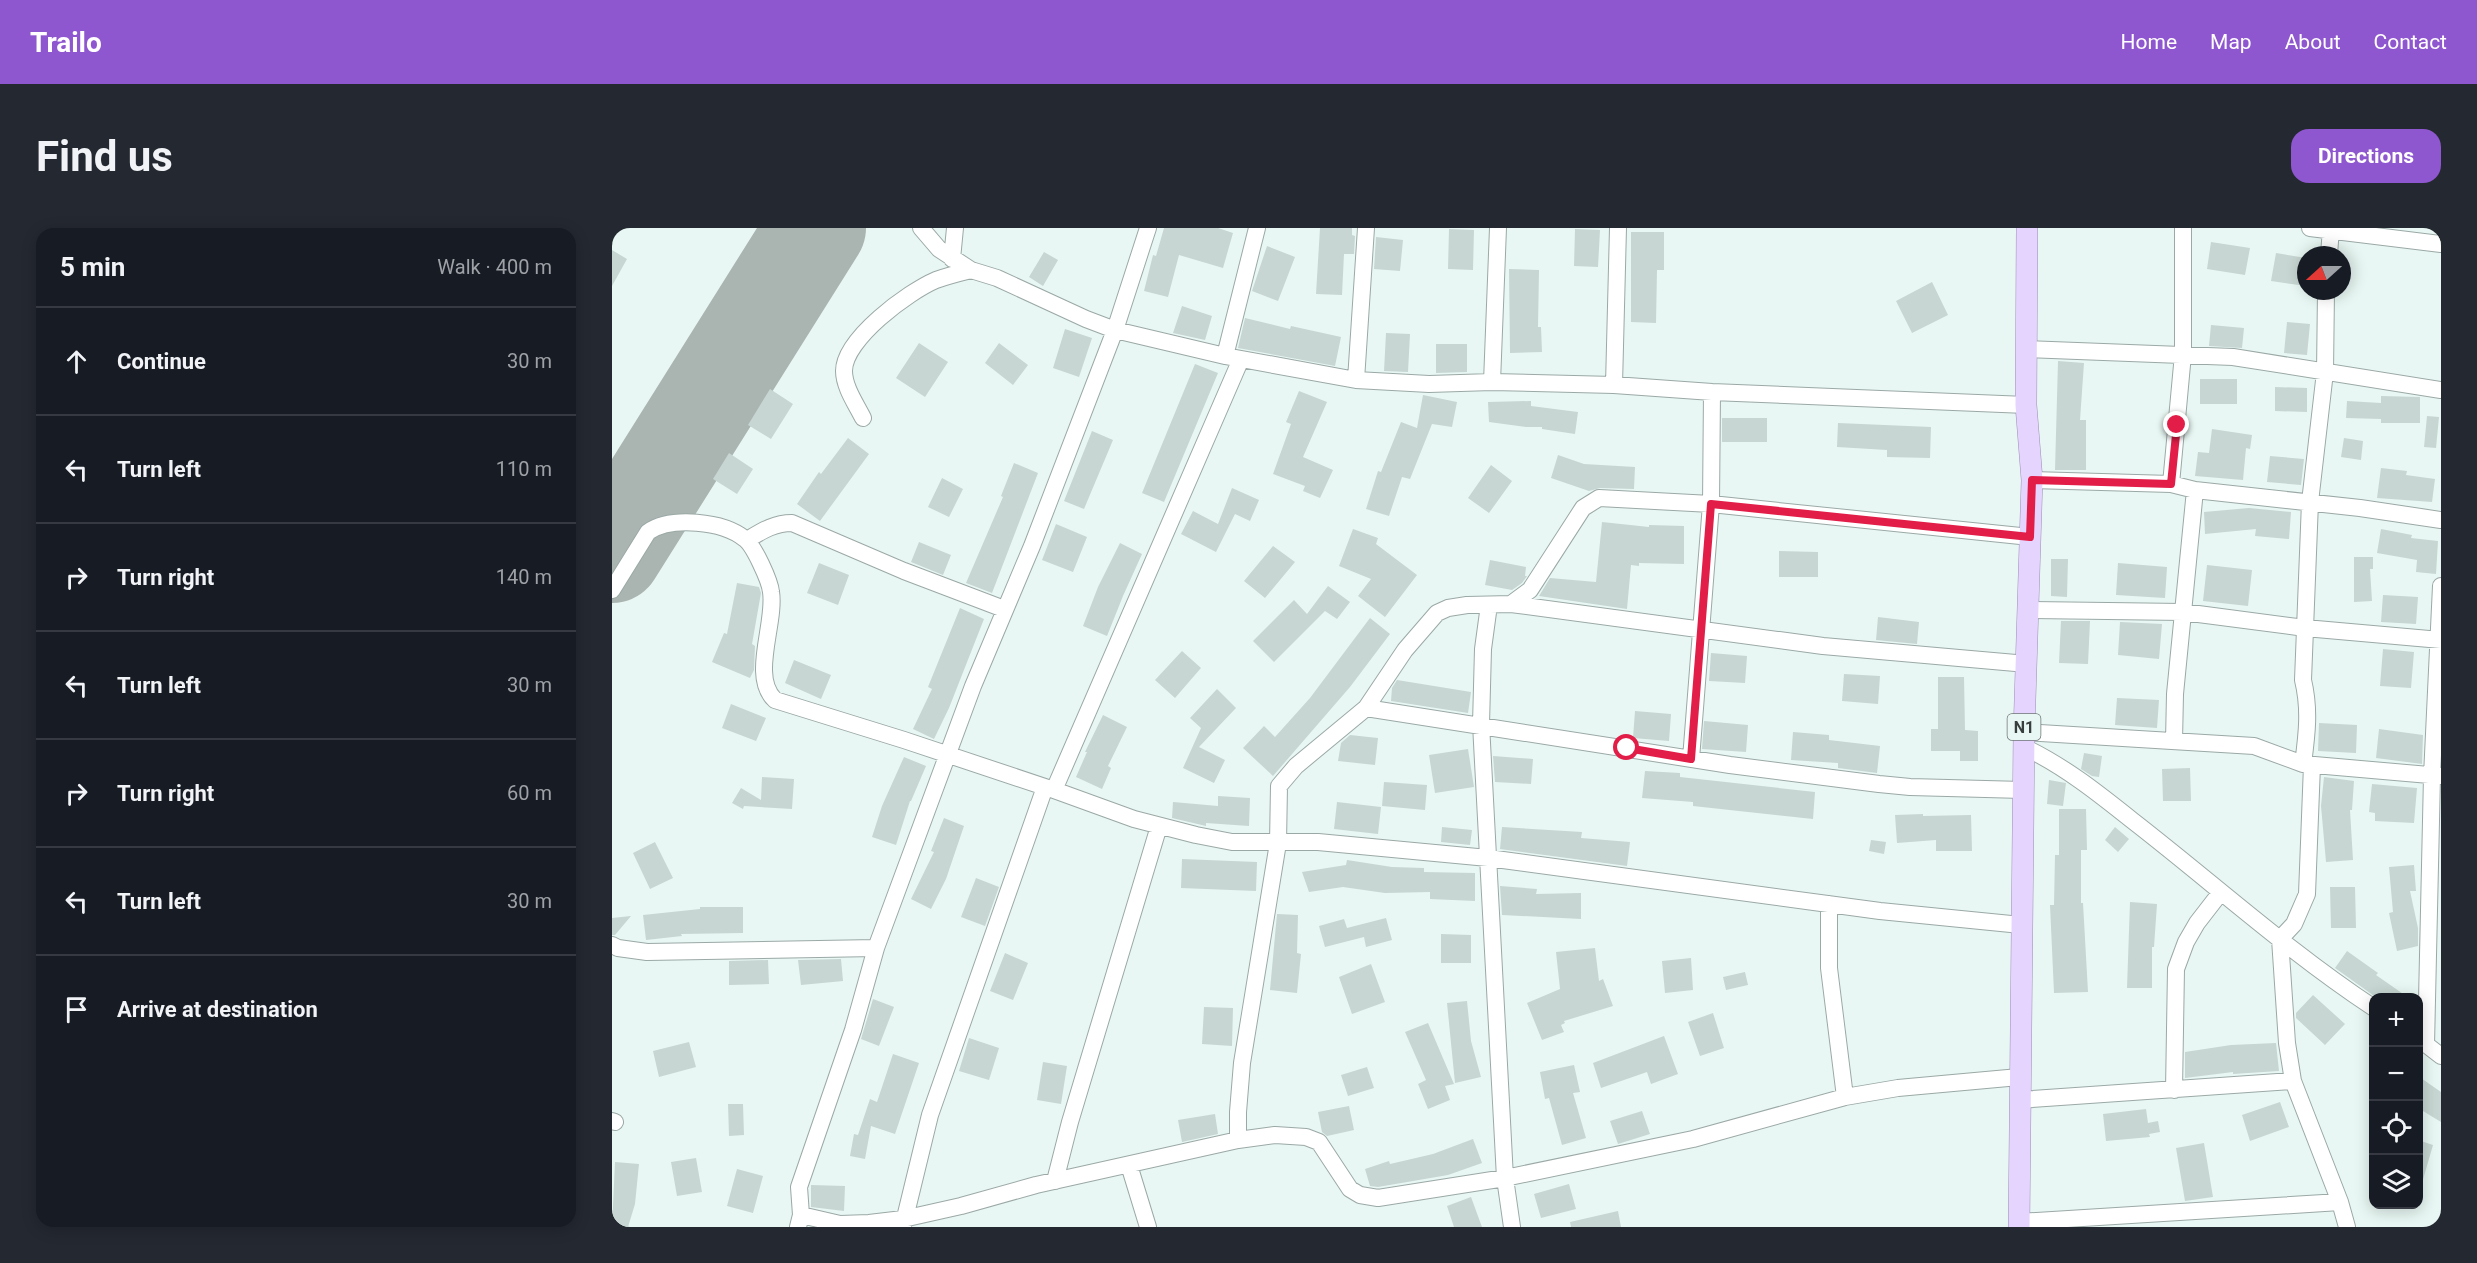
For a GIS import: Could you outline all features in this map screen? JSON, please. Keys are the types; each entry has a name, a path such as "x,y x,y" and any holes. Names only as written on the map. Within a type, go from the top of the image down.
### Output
{"main road":[{"name":"N1","path":"2019,1225 2023,790 2032,480 2026,405 2027,228"}],"street":[{"path":"921,228 939,249 971,270 997,278 1115,330 1233,358 1356,380 1429,384 1492,382 1614,385 1712,392 2026,405"},
{"path":"952,259 955,228"},
{"path":"1148,228 1115,330 1036,536 1004,609 876,948 853,1030 800,1187 800,1221 840,1224 903,1223 1055,1181 1239,1140 1275,1136 1306,1137 1319,1142 1350,1189 1360,1195 1378,1198 1505,1178 1693,1139 1845,1097 1898,1088 2019,1077"},
{"path":"903,1223 930,1115 1050,788 1233,358 1257,228"},
{"path":"1356,380 1366,228"},
{"path":"1492,382 1498,228"},
{"path":"1614,385 1618,228"},
{"path":"2171,484 2183,354 2183,228"},
{"path":"2310,228 2441,244"},
{"path":"2330,246 2331,229"},
{"path":"863,418 846,382 844,372 846,357 861,337 908,297 934,281 971,270"},
{"path":"2326,300 2325,372 2310,502 2303,680 2308,699 2309,723 2307,894 2294,924 2280,939 2287,1043 2293,1081 2340,1202 2347,1227"},
{"path":"2026,349 2232,357 2441,390"},
{"path":"1691,759 1711,504 1712,392"},
{"path":"2032,480 2171,484 2195,490 2310,502 2441,520"},
{"path":"2174,741 2175,694 2195,490"},
{"path":"1511,604 1530,590 1583,508 1599,498 1711,504 2030,537"},
{"path":"612,590 648,532 658,526 672,523 709,524 728,529 747,540 769,582 771,592 764,676 769,694 775,700 1050,788 1159,826 1232,842 1318,842 1488,858 1829,904 2021,925"},
{"path":"747,540 768,527 781,523 792,523 904,571 1004,609"},
{"path":"2423,1031 2435,903 2441,586"},
{"path":"1239,1140 1238,1112 1242,1063 1278,843 1279,786 1284,777 1366,708 1405,650 1437,612 1448,608 1511,604 1823,646 2028,664"},
{"path":"1490,605 1483,649 1481,724 1505,1178 1512,1227"},
{"path":"2027,610 2183,612 2305,628 2440,640"},
{"path":"1366,708 1481,724 1691,759 1910,787 2023,790"},
{"path":"2024,740 2174,741 2254,746 2307,764 2436,776"},
{"path":"2024,740 2091,788 2173,851 2280,939 2369,1005"},
{"path":"1055,1181 1070,1122 1159,826"},
{"path":"2174,1090 2176,969 2186,942 2197,923 2221,892"},
{"path":"1829,904 1830,968 1845,1097"},
{"path":"612,945 647,952 876,948"},
{"path":"2423,1043 2441,1056"},
{"path":"2019,1100 2293,1081"},
{"path":"1129,1164 1148,1227"},
{"path":"2019,1225 2340,1202"}],"building":[{"path":"1164,228 1218,228 1233,233 1223,268 1179,255 1168,297 1144,291 1153,255 1156,256"},
{"path":"1320,228 1352,228 1352,235 1355,236 1354,254 1344,254 1342,295 1316,294"},
{"path":"1449,229 1474,230 1473,270 1448,269"},
{"path":"1575,229 1600,230 1598,267 1574,266"},
{"path":"1631,232 1664,232 1664,270 1657,270 1656,323 1631,322"},
{"path":"1376,237 1403,240 1400,271 1374,269"},
{"path":"2211,242 2250,248 2245,275 2207,269"},
{"path":"1267,246 1295,257 1278,301 1252,291"},
{"path":"612,250 627,259 612,286"},
{"path":"1044,252 1058,260 1043,286 1029,277"},
{"path":"2276,253 2297,256 2297,285 2271,281"},
{"path":"1509,269 1539,270 1538,327 1541,327 1542,352 1510,353"},
{"path":"1932,282 1948,315 1912,333 1896,301"},
{"path":"1182,306 1212,316 1205,340 1173,333"},
{"path":"1245,318 1290,329 1291,326 1341,337 1335,366 1238,348"},
{"path":"2287,322 2310,324 2307,355 2284,353"},
{"path":"2211,325 2244,328 2242,348 2209,346"},
{"path":"1065,329 1092,338 1079,377 1053,368"},
{"path":"1386,333 1410,334 1408,372 1384,371"},
{"path":"919,343 948,362 925,397 896,378"},
{"path":"999,343 1028,365 1013,385 985,363"},
{"path":"1436,344 1467,344 1467,372 1436,373"},
{"path":"2058,361 2084,363 2080,420 2086,420 2086,470 2055,470"},
{"path":"1195,364 1218,373 1164,502 1142,493"},
{"path":"2200,379 2237,379 2237,404 2200,404"},
{"path":"2275,387 2307,388 2307,412 2275,411"},
{"path":"770,389 793,404 771,439 748,425"},
{"path":"1299,391 1327,402 1303,457 1333,470 1320,498 1303,491 1305,486 1273,474 1291,424 1286,422"},
{"path":"1423,395 1457,402 1452,427 1432,424 1410,479 1402,477 1389,516 1366,509 1378,471 1381,472 1401,422 1417,428"},
{"path":"2381,396 2420,397 2420,423 2381,423 2381,419 2346,418 2347,401 2381,403"},
{"path":"1531,401 1531,406 1578,412 1575,434 1542,429 1542,427 1489,422 1488,402"},
{"path":"2427,416 2439,417 2436,448 2424,447"},
{"path":"1722,418 1767,418 1767,442 1722,442"},
{"path":"1838,423 1931,427 1930,458 1887,457 1887,450 1837,447"},
{"path":"2212,429 2252,435 2250,449 2246,448 2243,480 2195,476 2198,452 2209,453"},
{"path":"1092,431 1113,440 1084,509 1064,501"},
{"path":"848,438 869,454 820,521 797,504 819,472 821,474"},
{"path":"2344,438 2363,441 2361,460 2341,457"},
{"path":"729,453 753,469 737,494 713,479"},
{"path":"1558,455 1584,464 1635,467 1634,489 1600,488 1589,491 1551,478"},
{"path":"2270,456 2304,459 2301,485 2267,482"},
{"path":"1014,463 1038,473 992,593 966,583 1003,497 1001,496"},
{"path":"1491,465 1512,481 1489,513 1468,498"},
{"path":"2381,468 2407,471 2406,475 2435,479 2432,502 2377,498"},
{"path":"942,478 963,489 949,517 928,507"},
{"path":"1232,488 1259,500 1250,521 1235,514 1216,552 1181,534 1193,511 1218,524"},
{"path":"2249,508 2291,512 2289,539 2255,536 2256,529 2205,534 2204,512"},
{"path":"1602,522 1649,527 1649,525 1684,526 1684,564 1639,563 1639,566 1631,565 1627,609 1539,596 1550,578 1596,582"},
{"path":"1056,524 1087,537 1073,572 1042,560"},
{"path":"1353,529 1378,538 1376,544 1417,575 1385,617 1358,596 1371,579 1339,566"},
{"path":"2381,529 2412,535 2411,538 2438,541 2436,574 2416,572 2417,560 2377,553"},
{"path":"919,542 951,555 943,575 911,562"},
{"path":"1120,543 1142,554 1107,636 1083,626 1098,587"},
{"path":"1273,546 1295,562 1265,598 1244,581"},
{"path":"1779,551 1818,552 1818,577 1779,577"},
{"path":"2354,557 2373,557 2373,569 2370,569 2372,601 2354,602"},
{"path":"2051,559 2068,559 2067,597 2051,596"},
{"path":"1490,560 1526,567 1525,576 1527,576 1512,590 1485,585"},
{"path":"819,563 849,575 838,605 807,593"},
{"path":"2118,563 2167,567 2165,598 2116,595"},
{"path":"2207,565 2252,570 2248,606 2203,601"},
{"path":"737,583 759,587 761,593 752,644 755,646 754,670 750,678 712,662 724,633 727,634"},
{"path":"1328,586 1350,602 1337,619 1325,611 1274,662 1253,641 1294,600 1307,614"},
{"path":"2383,595 2418,597 2416,624 2381,622"},
{"path":"960,608 984,619 949,708 934,739 913,729 932,689 928,687"},
{"path":"1878,617 1919,622 1917,644 1876,640"},
{"path":"1370,618 1390,634 1350,687 1273,776 1243,748 1264,726 1275,737 1310,698"},
{"path":"2061,621 2090,621 2088,664 2059,663"},
{"path":"2120,622 2162,624 2159,659 2118,655"},
{"path":"2383,649 2414,652 2411,688 2380,686"},
{"path":"1182,651 1201,668 1175,698 1155,680"},
{"path":"1711,653 1747,656 1745,683 1709,681"},
{"path":"794,660 831,675 821,699 785,683"},
{"path":"1844,674 1880,676 1878,704 1842,701"},
{"path":"1938,677 1964,677 1965,730 1978,731 1978,761 1960,761 1960,751 1931,751 1931,729 1938,729"},
{"path":"1397,680 1471,692 1468,713 1391,701 1392,688"},
{"path":"1217,689 1236,708 1199,747 1225,760 1214,783 1183,768 1201,728 1190,718"},
{"path":"2117,698 2159,700 2157,728 2115,725"},
{"path":"731,704 766,718 756,741 722,728"},
{"path":"1635,711 1671,714 1669,741 1633,738"},
{"path":"1103,715 1127,727 1108,766 1111,768 1102,789 1076,777"},
{"path":"1704,721 1748,725 1746,752 1702,749"},
{"path":"2319,723 2357,725 2356,753 2318,751"},
{"path":"2379,729 2423,735 2422,764 2376,758"},
{"path":"1793,732 1829,735 1829,740 1880,746 1877,773 1838,768 1838,763 1791,760"},
{"path":"1350,735 1378,738 1375,765 1338,761 1341,743"},
{"path":"1468,749 1474,787 1435,793 1429,755"},
{"path":"2084,753 2102,756 2099,777 2092,776 2081,769"},
{"path":"1493,756 1533,759 1531,784 1495,782"},
{"path":"904,757 926,766 910,801 896,845 872,837 882,806"},
{"path":"2190,768 2191,801 2163,801 2162,769"},
{"path":"1645,771 1680,773 1680,777 1815,792 1813,819 1693,806 1693,802 1642,798"},
{"path":"762,777 794,779 792,809 744,806 743,809 732,803 741,788 761,800"},
{"path":"2324,777 2354,781 2352,810 2350,810 2353,860 2326,862 2321,806"},
{"path":"2049,780 2066,783 2063,806 2047,804"},
{"path":"1384,782 1427,785 1425,810 1382,806"},
{"path":"2372,784 2417,788 2414,823 2375,821 2375,813 2369,812"},
{"path":"1218,796 1250,798 1249,826 1206,823 1206,826 1172,818 1173,802 1218,806"},
{"path":"1337,802 1381,807 1378,834 1334,829"},
{"path":"2059,809 2086,809 2087,850 2081,850 2081,903 2083,903 2088,992 2054,993 2050,905 2054,905 2055,855 2059,855"},
{"path":"1923,814 1923,816 1971,815 1972,851 1936,851 1936,840 1897,843 1895,815"},
{"path":"944,818 964,826 946,879 931,909 911,899 934,852 931,851"},
{"path":"1442,827 1472,830 1470,845 1441,842"},
{"path":"1502,827 1582,832 1581,838 1630,842 1627,866 1500,849"},
{"path":"2115,827 2129,839 2118,852 2105,840"},
{"path":"1871,840 1886,842 1884,854 1869,851"},
{"path":"655,842 673,878 650,889 633,853"},
{"path":"1182,859 1257,862 1256,891 1181,888"},
{"path":"1347,860 1392,867 1424,868 1424,872 1475,873 1475,901 1430,899 1430,892 1385,893 1343,887 1309,892 1302,872 1346,865"},
{"path":"2414,865 2416,891 2410,891 2418,928 2418,946 2397,951 2389,913 2393,912 2389,867"},
{"path":"976,878 999,887 985,926 961,917"},
{"path":"1500,886 1537,889 1536,894 1581,893 1581,919 1502,915"},
{"path":"2330,887 2355,887 2356,928 2331,928"},
{"path":"2130,902 2157,904 2154,947 2152,947 2152,988 2127,988"},
{"path":"700,907 743,907 743,933 681,934 682,936 646,940 643,915 700,909"},
{"path":"1277,914 1298,915 1297,953 1301,954 1297,993 1270,990"},
{"path":"631,916 615,935 612,935 612,918"},
{"path":"1386,918 1392,940 1366,947 1364,937 1325,947 1319,926 1344,919 1347,928"},
{"path":"1441,934 1471,935 1471,963 1441,963"},
{"path":"1595,948 1599,981 1603,979 1613,1006 1564,1021 1565,1023 1561,1025 1564,1032 1542,1040 1527,1003 1560,989 1556,952"},
{"path":"2347,951 2402,993 2370,993 2335,968"},
{"path":"1005,953 1028,963 1013,1000 990,991"},
{"path":"1691,958 1693,990 1665,993 1662,961"},
{"path":"841,959 843,981 801,985 798,960"},
{"path":"768,960 769,984 729,985 729,961"},
{"path":"1371,964 1385,1002 1352,1014 1339,977"},
{"path":"1745,972 1748,985 1726,990 1723,977"},
{"path":"2313,995 2345,1024 2325,1045 2296,1018 2296,1013"},
{"path":"873,999 894,1007 879,1046 861,1039"},
{"path":"1467,1001 1471,1041 1481,1077 1455,1083 1447,1003"},
{"path":"1204,1007 1233,1008 1232,1046 1202,1044"},
{"path":"1713,1013 1724,1048 1700,1056 1688,1022"},
{"path":"1428,1023 1454,1084 1445,1086 1450,1100 1428,1109 1418,1084 1426,1080 1405,1032"},
{"path":"1664,1036 1678,1074 1651,1084 1647,1072 1601,1088 1593,1063"},
{"path":"969,1038 999,1048 989,1080 959,1071"},
{"path":"689,1042 696,1067 659,1077 653,1051"},
{"path":"2276,1043 2279,1071 2233,1074 2233,1072 2185,1078 2185,1052 2231,1045"},
{"path":"893,1054 919,1063 895,1134 871,1126 865,1159 850,1156 854,1134 858,1135 870,1099 877,1102"},
{"path":"1043,1062 1067,1066 1061,1104 1037,1100"},
{"path":"1574,1065 1580,1092 1573,1093 1586,1138 1562,1145 1549,1098 1545,1099 1540,1072"},
{"path":"1367,1067 1374,1088 1348,1096 1341,1075"},
{"path":"2423,1079 2441,1092 2441,1122 2423,1111"},
{"path":"2280,1102 2289,1127 2250,1141 2242,1115"},
{"path":"728,1104 743,1104 744,1135 729,1136"},
{"path":"1349,1106 1354,1130 1327,1136 1322,1132 1318,1112"},
{"path":"2146,1109 2148,1123 2158,1121 2160,1132 2149,1134 2150,1137 2106,1141 2103,1114"},
{"path":"1642,1111 1650,1134 1618,1144 1610,1121"},
{"path":"1215,1114 1218,1134 1182,1142 1178,1120"},
{"path":"1473,1139 1482,1163 1448,1175 1378,1187 1370,1186 1365,1169 1389,1161 1390,1164 1433,1154"},
{"path":"2423,1142 2433,1145 2423,1180"},
{"path":"2204,1143 2213,1197 2185,1201 2176,1148"},
{"path":"696,1158 702,1192 677,1196 671,1162"},
{"path":"615,1162 639,1164 635,1204 628,1227 612,1227"},
{"path":"737,1169 763,1176 753,1213 727,1206"},
{"path":"1569,1184 1576,1209 1541,1218 1534,1194"},
{"path":"811,1185 845,1186 844,1211 811,1207"},
{"path":"1471,1197 1482,1227 1454,1227 1447,1206"},
{"path":"1618,1211 1621,1227 1571,1227 1570,1222"}],"runway":[{"path":"612,553 816,228"}],"route":[{"path":"1627,748 1691,759 1711,504 2030,537 2032,480 2054,483 2171,484 2177,425"}]}
